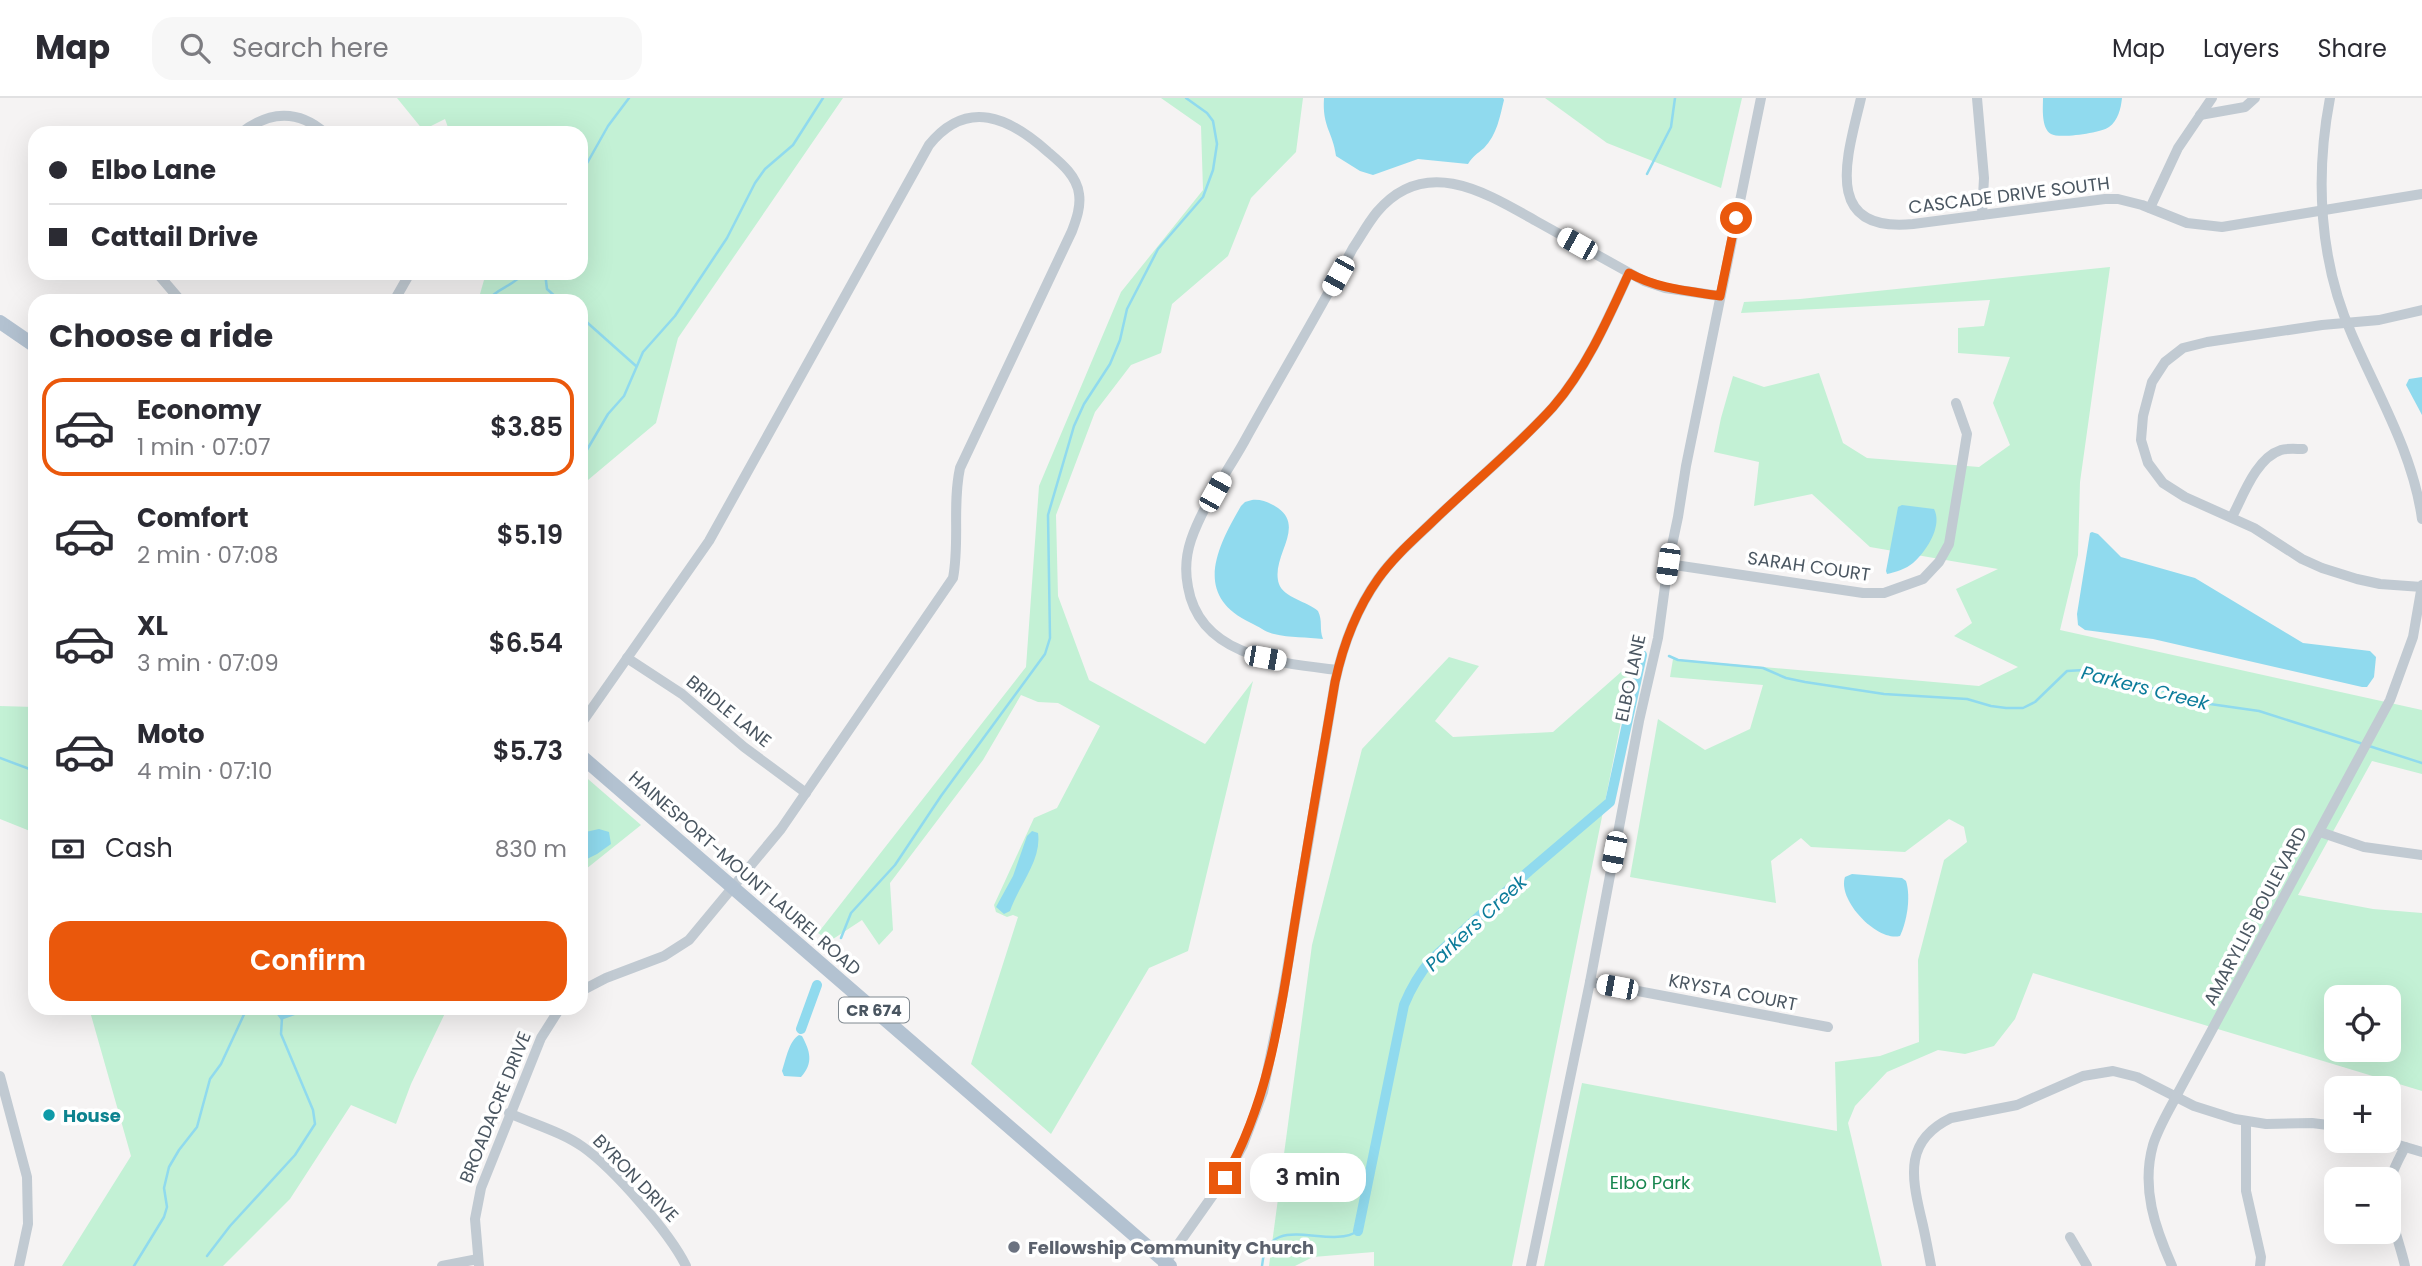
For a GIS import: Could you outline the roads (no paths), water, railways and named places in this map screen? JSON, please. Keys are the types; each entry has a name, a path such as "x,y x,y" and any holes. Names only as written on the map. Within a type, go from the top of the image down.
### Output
{"main road":[{"path":"0,322 28,341"},
{"name":"HAINESPORT-MOUNT LAUREL ROAD","path":"588,762 1166,1264"}],"street":[{"name":"ELBO LANE","path":"1531,1266 1590,982 1639,721 1658,638 1668,564 1761,98"},
{"name":"CASCADE DRIVE SOUTH","path":"1861,98 1845,173 1847,194 1859,212 1878,223 1901,225 2105,199 2130,202 2187,223 2210,227 2232,226 2422,194"},
{"path":"1977,98 1984,178 1982,215"},
{"path":"2150,208 2178,148 2212,98"},
{"path":"2200,115 2245,107 2255,98"},
{"path":"2329,98 2322,151 2322,212 2328,253 2347,322 2405,454 2422,519"},
{"path":"251,126 277,115 300,117 314,126"},
{"path":"588,714 709,541 920,158 937,134 958,119 983,116 1008,123 1032,139 1063,165 1077,185 1080,195 1077,218 960,468 955,505 953,578 781,829 689,940 650,962 588,987"},
{"path":"1338,670 1265,658 1241,651 1219,639 1200,621 1194,609 1187,583 1187,555 1190,541 1203,513 1369,222 1387,201 1411,188 1437,182 1465,185 1492,196 1644,281 1665,288 1720,296"},
{"path":"1166,1264 1225,1178 1243,1145 1263,1092 1280,1014 1338,670 1354,620 1377,580 1400,552 1541,420 1564,394 1581,367 1629,273"},
{"path":"164,280 175,294"},
{"path":"2422,310 2379,320 2347,322 2194,344 2174,354 2158,371 2148,393 2141,427 2141,440 2148,463 2163,484 2174,491 2232,517 2322,568 2380,584 2422,586"},
{"name":"SARAH COURT","path":"1668,564 1863,593 1884,593 1923,579 1939,562 1949,544 1967,433 1956,403"},
{"path":"2232,517 2265,461 2282,450 2303,449"},
{"name":"AMARYLLIS BOULEVARD","path":"2172,1266 2152,1216 2149,1174 2153,1145 2176,1097 2397,685 2413,637 2422,586"},
{"name":"BRIDLE LANE","path":"627,658 682,694 744,747 806,793"},
{"path":"2320,832 2364,847 2422,855"},
{"name":"KRYSTA COURT","path":"1590,982 1828,1027"},
{"name":"BROADACRE DRIVE","path":"478,1262 475,1234 477,1203 485,1173 541,1038 556,1015"},
{"path":"1931,1266 1914,1186 1913,1165 1925,1136 1941,1122 1961,1115 2017,1105 2073,1079 2104,1071 2130,1074 2206,1111 2246,1122 2324,1124"},
{"path":"0,1076 5,1117 27,1177 28,1224 19,1266"},
{"name":"BYRON DRIVE","path":"509,1113 570,1139 591,1153 672,1240 686,1266"},
{"path":"2246,1122 2246,1191 2262,1257 2260,1266"},
{"path":"2401,1146 2422,1152"},
{"path":"2405,1147 2391,1178 2389,1192 2390,1208 2405,1266"},
{"path":"2070,1237 2087,1266"},
{"path":"442,1266 478,1262"}],"water":[{"path":"1324,98 1504,100 1492,137 1468,164 1418,159 1373,175 1360,171 1336,156 1326,123"},
{"path":"2043,98 2122,98 2117,118 2109,127 2089,133 2062,136 2051,134 2046,127"},
{"path":"2422,377 2422,415 2406,385 2409,379"},
{"path":"1252,500 1269,503 1286,516 1289,525 1279,564 1279,584 1290,596 1318,611 1323,639 1268,632 1233,612 1221,599 1216,585 1218,555 1241,506"},
{"path":"1902,505 1934,509 1935,531 1928,546 1913,563 1887,574 1898,507"},
{"path":"2092,532 2098,534 2121,557 2195,578 2303,643 2370,651 2376,657 2374,677 2367,687 2362,687 2153,639 2085,630 2078,625 2077,614"},
{"path":"599,829 609,832 611,844 588,858 588,831"},
{"path":"1032,831 1038,833 1037,853 1010,911 1004,914 996,907 1013,876 1027,836"},
{"path":"1852,874 1902,878 1906,881 1908,909 1900,936 1881,933 1870,926 1853,907 1844,886 1845,877"},
{"path":"277,1015 295,1015 281,1020"},
{"path":"799,1035 809,1052 808,1067 801,1077 784,1076 782,1071 788,1051"}],"waterway":[{"path":"588,162 608,126 629,98"},
{"path":"588,448 608,414 624,396 643,352 675,316 727,238 755,183 765,169 793,145 823,98"},
{"path":"841,938 851,913 895,865 941,796 1045,654 1050,638 1048,515 1074,426 1084,404 1110,364 1120,340 1127,309 1158,249 1203,197 1213,170 1217,144 1213,121 1207,113 1186,98"},
{"path":"1647,174 1671,127 1675,98"},
{"path":"494,294 516,280"},
{"path":"546,280 547,289 552,294"},
{"path":"588,323 636,366"},
{"name":"Parkers Creek","path":"1358,1231 1404,1005 1409,993 1431,960 1610,802 1642,655"},
{"name":"Parkers Creek","path":"1669,656 1678,660 1763,668 1786,678 1805,682 1884,694 1967,699 2006,708 2023,708 2035,702 2067,671 2084,670 2091,675 2174,693 2203,703 2259,711 2363,744"},
{"name":"Parkers Creek","path":"2369,746 2422,763"},
{"path":"0,758 28,768"},
{"path":"801,1029 817,985"},
{"path":"134,1266 164,1217 167,1207 164,1188 169,1167 197,1127 210,1079 221,1064 244,1015"},
{"path":"207,1256 230,1226 295,1155 315,1124 313,1110 281,1034 282,1018"},
{"name":"Parkers Creek","path":"1262,1266 1266,1249 1275,1239 1287,1235 1345,1236 1358,1231"}],"place":[{"name":"House","path":"49,1115"},
{"name":"Fellowship Community Church","path":"1014,1247"}],"park label":[{"name":"Elbo Park","path":"1650,1182"}]}
